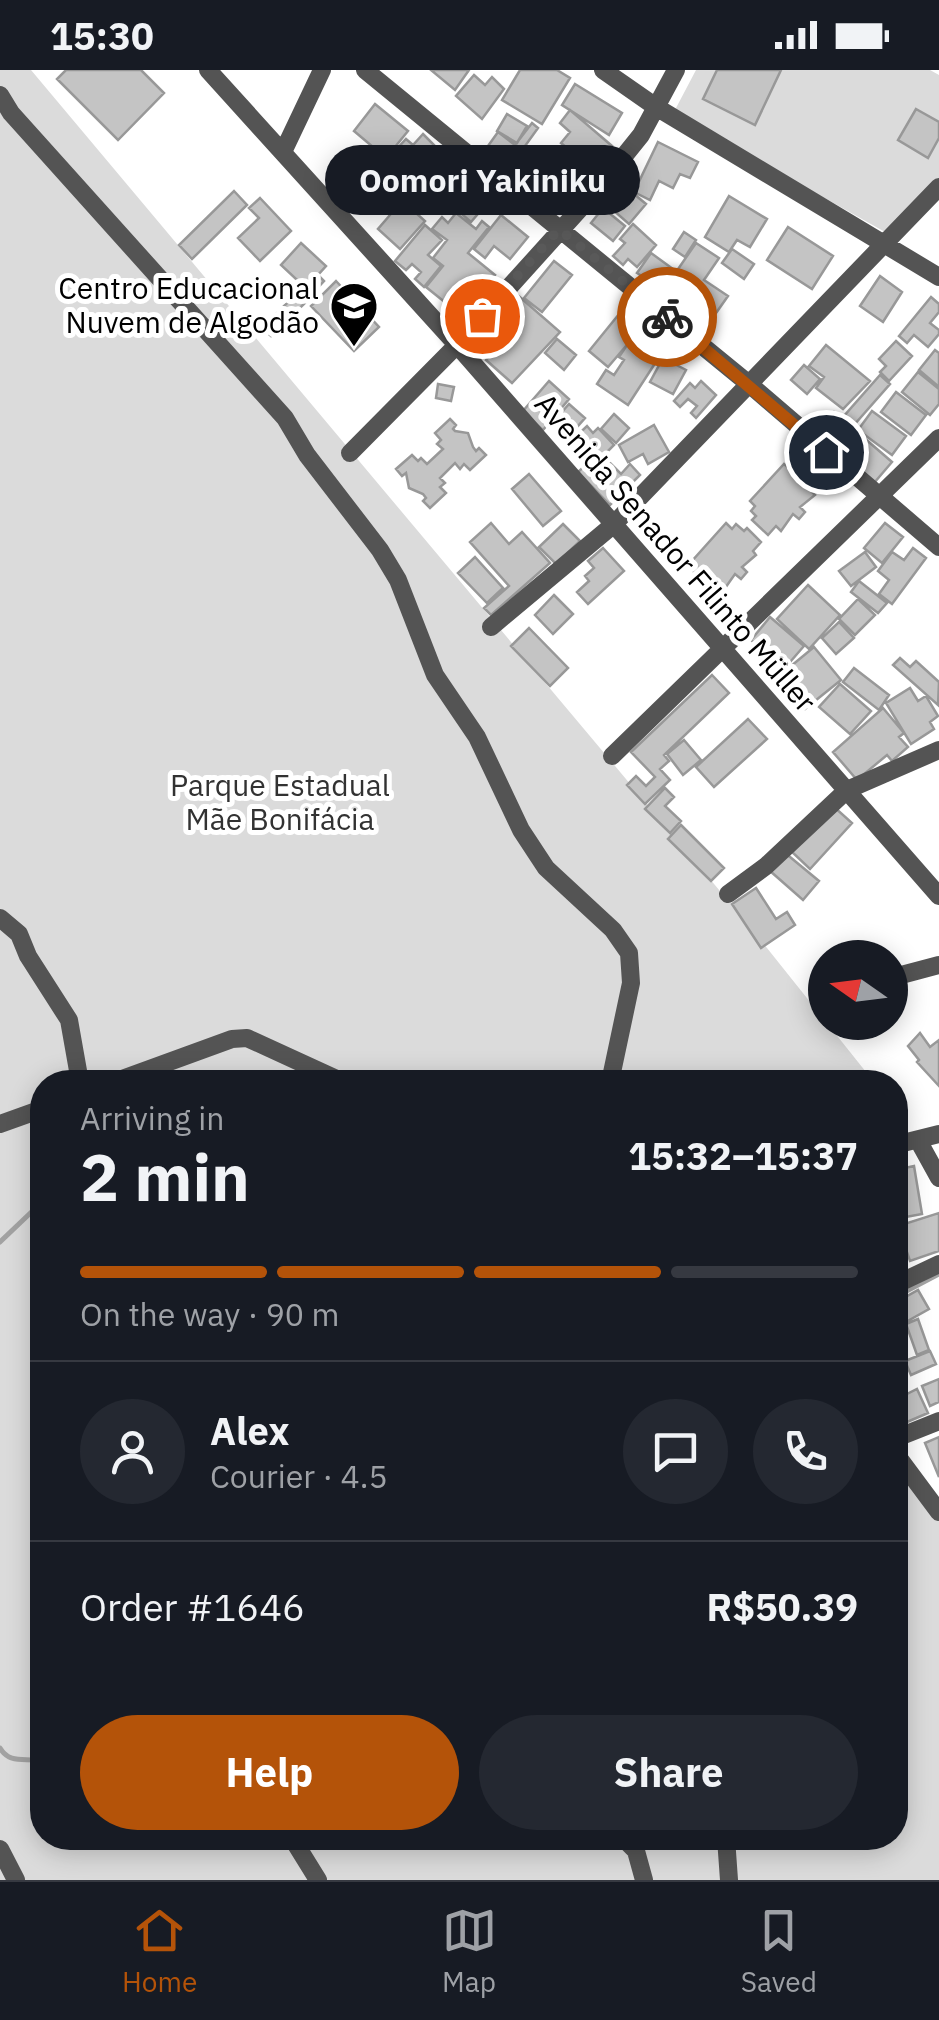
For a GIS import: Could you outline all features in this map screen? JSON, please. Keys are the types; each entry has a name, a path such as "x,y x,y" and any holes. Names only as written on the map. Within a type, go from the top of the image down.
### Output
{"street":[{"name":"Avenida Senador Filinto Müller","path":"208,70 456,345 939,896"},
{"path":"283,152 322,70"},
{"path":"365,70 749,384 939,547"},
{"path":"603,70 656,107 939,276"},
{"path":"350,453 456,345 641,135 676,70"},
{"path":"0,95 11,113 285,418 307,454 380,550 398,580 435,676 477,738 521,830 546,868 613,930 630,952 631,983 613,1070"},
{"path":"491,627 614,525 939,187"},
{"path":"612,756 939,438"},
{"path":"728,894 766,866 847,790 939,750"},
{"path":"0,918 20,934 28,956 69,1020 78,1070"},
{"path":"908,974 939,966"},
{"path":"147,1070 232,1039 247,1038 317,1070"},
{"path":"0,1124 30,1113"},
{"path":"908,1142 939,1134"},
{"path":"918,1140 939,1178"},
{"path":"908,1278 939,1264"},
{"path":"908,1434 939,1421"},
{"path":"908,1468 939,1512"},
{"path":"0,1849 16,1880"},
{"path":"299,1850 318,1880"},
{"path":"635,1850 644,1880"},
{"path":"727,1850 729,1880"}],"green space":[{"name":"Parque Estadual Mãe Bonifácia","path":"0,70 31,70 751,928 808,999 808,1040 840,1040 864,1070 30,1070 30,1850 908,1850 908,1481 939,1521 939,1880 0,1880"},
{"path":"696,70 930,70 939,75 939,178 891,232 885,232 679,116 676,108"}],"building":[{"path":"66,70 141,70 164,93 118,140 57,79"},
{"path":"431,70 469,70 455,90"},
{"path":"520,70 557,70 570,78 542,124 502,100"},
{"path":"717,70 781,70 755,125 703,99"},
{"path":"474,75 485,85 492,77 504,89 482,119 456,96"},
{"path":"575,84 622,113 609,135 562,105"},
{"path":"375,104 408,131 386,158 354,131"},
{"path":"916,109 939,122 939,138 928,158 898,140"},
{"path":"570,110 612,146 592,169 561,143 570,132 560,123"},
{"path":"507,114 527,126 517,143 497,131"},
{"path":"532,123 538,128 507,171 483,153 498,132 515,145"},
{"path":"423,134 434,145 400,183 381,166 406,139 413,145"},
{"path":"658,142 698,162 690,178 680,174 673,188 659,181 650,200 634,192"},
{"path":"561,148 581,164 550,204 507,171 523,150 545,167"},
{"path":"465,181 489,201 471,222 448,202"},
{"path":"622,184 646,204 629,224 605,203"},
{"path":"234,191 247,205 192,259 179,245"},
{"path":"396,195 425,221 400,249 378,229 390,215 383,209"},
{"path":"729,196 767,219 750,247 737,240 729,252 705,237"},
{"path":"260,198 291,231 260,261 238,238 259,218 249,208"},
{"path":"603,208 625,226 613,241 591,223"},
{"path":"456,213 476,229 482,221 489,227 468,253 495,275 462,316 426,287 443,266 433,258 447,240 432,229 442,217 448,223"},
{"path":"501,215 528,237 510,259 494,246 485,258 474,249"},
{"path":"633,224 656,245 637,267 628,259 623,265 613,256 625,243 620,239"},
{"path":"425,225 442,240 428,255 441,266 424,287 415,279 421,272 412,264 406,270 395,261"},
{"path":"788,227 833,256 812,289 767,260"},
{"path":"684,232 696,240 685,257 673,249"},
{"path":"301,243 326,266 318,275 324,281 312,294 281,265"},
{"path":"696,243 719,258 704,280 728,296 709,323 663,291"},
{"path":"732,249 754,264 744,279 722,263"},
{"path":"651,253 673,269 660,288 637,273"},
{"path":"554,261 572,275 542,312 524,298"},
{"path":"880,276 902,292 883,322 860,306"},
{"path":"336,281 379,327 354,351 311,306"},
{"path":"514,292 560,332 512,383 486,360 495,349 478,334"},
{"path":"296,294 305,303 271,336 262,328"},
{"path":"931,297 939,304 939,312 930,323 939,334 928,347 914,335 907,343 899,336"},
{"path":"624,308 644,325 608,367 589,351"},
{"path":"642,333 665,348 628,405 597,384 606,370 614,375 629,342 634,346"},
{"path":"557,339 576,355 564,370 545,353"},
{"path":"896,341 912,356 889,381 880,372 886,366 879,359"},
{"path":"826,345 870,381 843,409 816,388 824,377 809,366"},
{"path":"935,350 939,353 939,387 919,370"},
{"path":"663,358 686,370 673,394 650,382"},
{"path":"804,365 820,379 807,394 791,380"},
{"path":"918,372 939,389 939,404 930,415 902,392"},
{"path":"880,375 890,384 854,425 844,416"},
{"path":"549,381 569,399 543,430 522,412"},
{"path":"701,381 716,395 696,418 691,413 697,406 688,399 680,407 674,401 690,383 695,388"},
{"path":"438,384 454,387 451,401 436,398"},
{"path":"896,392 926,415 911,435 881,412"},
{"path":"569,404 585,418 570,435 554,421"},
{"path":"872,411 906,436 892,455 858,430"},
{"path":"834,412 892,462 874,483 816,433"},
{"path":"614,414 629,428 616,443 601,429"},
{"path":"450,419 456,425 455,431 468,433 476,451 479,448 486,455 470,470 464,464 460,469 455,463 440,478 445,483 440,487 446,493 430,508 423,501 423,494 409,488 406,473 402,476 396,469 412,455 427,464 443,449 437,444 441,440 435,433"},
{"path":"654,425 669,452 648,464 643,454 628,462 619,445"},
{"path":"587,426 593,433 598,428 614,445 603,456 621,474 630,464 640,475 610,505 578,472 588,463 569,443"},
{"path":"784,464 790,469 794,464 802,471 805,468 820,482 811,491 815,495 800,507 805,512 799,519 793,514 781,531 776,526 768,535 752,520 756,516 751,511 755,506 750,501"},
{"path":"529,474 561,511 543,526 512,489"},
{"path":"491,523 509,544 522,532 550,563 491,615 484,608 509,586 470,542"},
{"path":"726,523 732,529 736,524 744,531 747,528 761,542 753,551 756,555 742,567 747,572 741,579 735,574 723,591 718,586 710,595 694,580 698,576 693,571 697,566 692,561"},
{"path":"885,523 903,537 882,563 864,548"},
{"path":"563,524 580,541 556,564 539,547"},
{"path":"603,548 624,571 588,604 577,592 589,581 585,576 594,568 588,561"},
{"path":"913,548 926,558 892,604 879,594 889,580 878,571 892,552 904,560"},
{"path":"865,552 876,567 851,586 839,571"},
{"path":"475,557 503,588 487,603 458,573"},
{"path":"859,581 887,603 878,613 851,592"},
{"path":"808,585 840,615 809,649 777,619"},
{"path":"554,595 573,614 553,634 535,615"},
{"path":"858,599 875,615 855,635 839,619"},
{"path":"770,617 804,646 784,669 751,640"},
{"path":"839,622 854,638 836,654 822,638"},
{"path":"529,628 568,668 550,686 511,646"},
{"path":"814,647 841,680 805,709 779,676"},
{"path":"900,658 910,667 916,661 939,682 938,705 893,665"},
{"path":"854,668 889,695 879,710 843,682"},
{"path":"712,675 729,693 664,755 669,761 660,769 670,780 645,804 627,785 636,776 646,786 655,777 631,752"},
{"path":"840,684 871,711 850,734 819,707"},
{"path":"910,688 918,701 926,696 938,716 930,722 934,729 911,744 886,703"},
{"path":"883,708 904,733 899,737 908,747 892,761 887,755 857,780 833,752"},
{"path":"748,719 767,739 714,787 696,767"},
{"path":"684,740 701,760 683,775 667,754"},
{"path":"665,788 674,797 665,806 681,821 670,833 645,809"},
{"path":"833,806 852,823 810,869 792,852"},
{"path":"681,825 724,868 711,881 668,839"},
{"path":"784,852 819,881 803,900 769,870"},
{"path":"756,888 776,919 787,912 795,925 761,948 732,904"},
{"path":"920,1033 930,1047 939,1040 939,1086 908,1046"},
{"path":"914,1166 922,1214 908,1217 908,1167"},
{"path":"939,1213 939,1251 910,1261 908,1223"},
{"path":"918,1290 929,1309 908,1321 908,1296"},
{"path":"918,1319 929,1350 917,1355 908,1323"},
{"path":"930,1351 936,1364 911,1375 908,1360"},
{"path":"939,1379 939,1402 930,1406 922,1386"},
{"path":"917,1389 928,1413 908,1422 908,1394"},
{"path":"939,1437 939,1477 925,1443"}],"waterway":[{"path":"0,1242 30,1213"},
{"path":"908,1290 939,1274"},
{"path":"0,1748 13,1759 30,1760"}],"way so far":[{"path":"482,316 559,229 667,317"}],"place":[{"name":"Oomori Yakiniku","path":"482,316"},
{"name":"Centro Educacional Nuvem de Algodão","path":"354,348"}],"route":[{"path":"667,317 826,452"}]}
